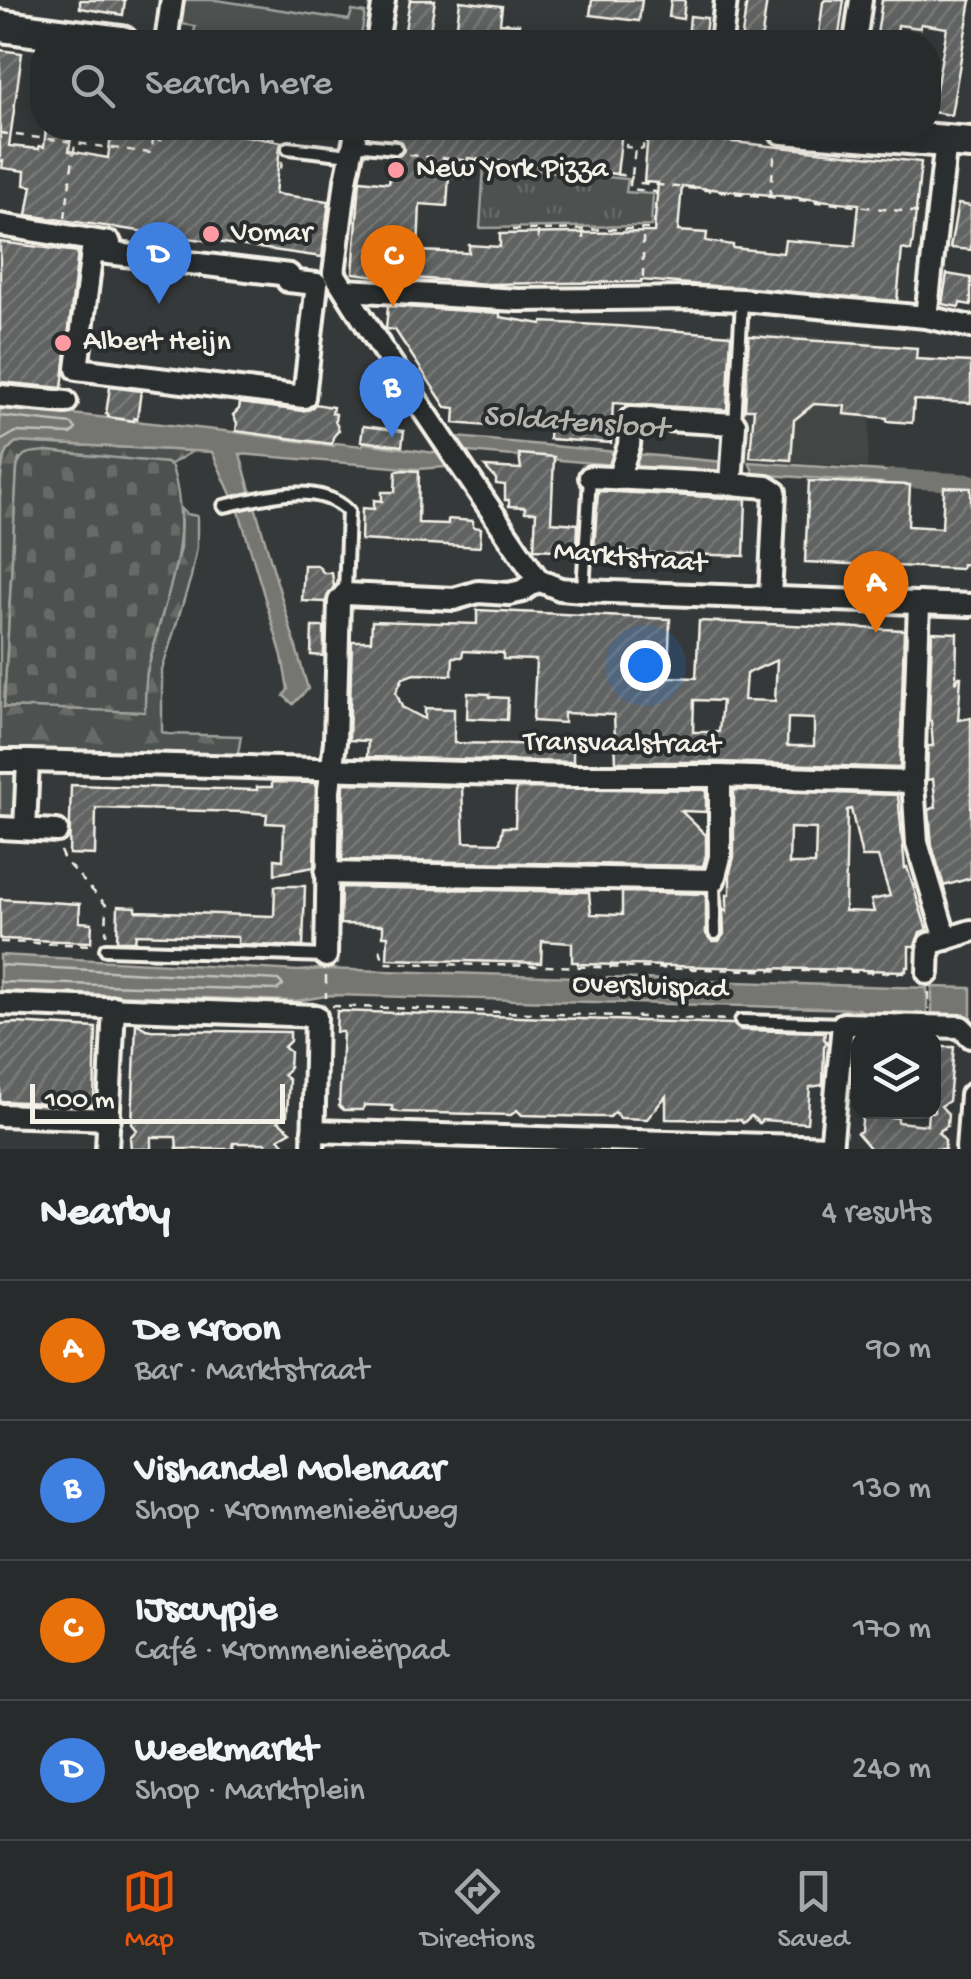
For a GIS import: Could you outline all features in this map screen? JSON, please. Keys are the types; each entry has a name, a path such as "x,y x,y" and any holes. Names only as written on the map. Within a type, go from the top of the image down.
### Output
{"street":[{"path":"168,30 172,0"},
{"path":"379,30 384,0"},
{"path":"723,30 726,0"},
{"path":"856,30 861,0"},
{"path":"0,26 30,30"},
{"path":"926,317 937,214 964,141"},
{"path":"354,142 331,278 538,580"},
{"path":"0,225 63,234 100,247 288,274 288,281 317,284 304,397 77,369 92,251 100,247 518,300 742,300 926,317 971,326"},
{"path":"0,396 66,402"},
{"path":"620,473 629,445 631,418 735,424 732,471"},
{"path":"590,477 732,471 775,492 770,598"},
{"name":"Marktstraat","path":"345,594 454,599 478,592 509,594 538,580 560,589 583,591 971,605"},
{"path":"326,961 326,874 339,601 345,594"},
{"path":"920,602 913,782 917,843 946,939"},
{"path":"25,829 28,761"},
{"name":"Transvaalstraat","path":"0,762 913,782"},
{"path":"326,874 714,880 720,857 720,776"},
{"path":"0,828 57,830"},
{"path":"929,979 929,944 971,931"},
{"path":"0,1004 323,1007 313,1140 831,1148 842,1024"},
{"path":"107,1149 114,1008"},
{"name":"Oversluispad","path":"842,1024 962,1027 971,1036"},
{"path":"968,1149 971,1095"},
{"path":"0,1116 110,1120"}],"lane":[{"path":"288,148 354,142 396,148"},
{"path":"86,349 100,247"},
{"path":"735,424 742,300"},
{"path":"583,591 590,477"},
{"path":"224,506 292,493 337,500 348,511 345,594"},
{"path":"714,880 715,933"},
{"path":"106,947 326,961"},
{"name":"Oversluispad","path":"740,1021 842,1024"}],"path":[{"path":"0,133 30,137"},
{"path":"52,140 151,153 153,140"},
{"path":"96,146 97,140"},
{"path":"285,140 288,148"},
{"path":"627,140 626,147 643,149 643,140"},
{"path":"770,198 778,140"},
{"path":"63,234 75,143"},
{"path":"396,148 402,154 937,214"},
{"path":"512,230 654,229 656,192 630,189 635,148"},
{"path":"642,298 643,229"},
{"path":"538,230 538,247"},
{"path":"583,230 584,248"},
{"path":"0,942 106,947 108,906 64,860 57,830"},
{"path":"380,949 384,963 929,979 929,1021"},
{"path":"323,1007 326,961"},
{"name":"Oversluispad","path":"323,1007 740,1021"}],"shaded area":[{"path":"745,332 876,341 867,467 742,460 740,407"}],"green space":[{"path":"184,0 216,0 349,20 352,11 365,13 362,30 195,30 195,26 181,24"},
{"path":"484,165 628,179 626,192 653,194 651,226 480,228"},
{"path":"16,442 193,451 169,465 19,459 4,707 144,711 146,676 180,548 181,509 197,516 197,547 162,670 162,732 241,736 237,759 0,752 1,481 4,459"},
{"path":"47,451 166,463 172,467 178,496 179,547 147,673 145,712 4,707 17,469 24,455"},
{"path":"0,773 17,773 15,823 0,822"}],"water":[{"path":"0,406 334,446 364,443 435,453 457,437 616,452 615,465 468,452 446,467 417,469 240,454 251,494 233,499 212,452 16,442 4,459 0,496"},
{"path":"636,454 724,462 723,475 631,467"},
{"path":"749,462 913,473 913,485 754,474"},
{"path":"255,506 308,689 293,704 284,696 288,689 282,656 239,511"},
{"path":"0,955 299,971 927,988 927,1015 866,1014 859,1009 332,995 296,1001 0,991"},
{"path":"932,987 971,988 971,1021 932,1015"}],"building":[{"path":"80,0 125,0 123,15 80,8"},
{"path":"410,0 435,0 430,30 405,30"},
{"path":"592,0 642,0 639,21 590,15"},
{"path":"671,0 685,0 683,19 669,17"},
{"path":"747,0 767,0 763,30 743,30"},
{"path":"844,0 840,30 820,30 823,2"},
{"path":"882,0 971,0 951,115 941,113 941,62 947,28 921,24 920,28 898,25 897,30 878,30"},
{"path":"460,1 502,6 500,23 519,24 518,30 456,30"},
{"path":"690,16 707,18 705,30 689,30"},
{"path":"0,50 22,53 9,146 39,149 44,147 45,140 70,140 69,151 108,158 110,140 282,142 275,194 329,201 322,257 27,215 32,186 24,185 25,171 2,168"},
{"path":"396,140 621,140 617,174 468,158 465,178 449,176 447,206 420,204 418,251 469,253 469,245 500,247 500,234 654,232 658,183 644,182 647,140 714,140 921,162 911,251 902,249 897,301 641,280 487,284 353,273 360,180 389,183 392,156 404,150 402,142","holes":["682,186 859,204 855,246 785,240 783,253 706,241 707,233 678,231"]},
{"path":"958,204 971,206 971,250 950,248"},
{"path":"0,242 78,252 62,388 0,382"},
{"path":"947,274 971,278 971,305 942,304"},
{"path":"388,306 500,313 500,317 542,324 731,335 727,410 613,403 611,443 549,439 550,424 517,422 518,419 487,416 487,426 454,423 455,408 446,407 395,330 386,329"},
{"path":"749,336 917,348 916,359 971,362 971,403 914,400 912,423 844,414 845,406 814,404 794,420 791,460 750,457 754,409 745,409"},
{"path":"110,387 141,391 137,419 108,417"},
{"path":"240,403 302,411 315,404 333,407 339,430 332,444 236,431 233,415"},
{"path":"363,426 404,431 402,446 361,441"},
{"path":"519,454 554,457 551,522 578,524 577,551 534,549 536,512 509,506 505,485 496,484 485,467 521,469"},
{"path":"396,471 419,471 418,523 473,521 473,527 481,528 480,547 361,540 362,508 374,509 374,500 382,501 382,492 395,492"},
{"path":"809,481 910,485 908,526 942,528 944,487 971,488 971,565 962,564 961,569 805,562"},
{"path":"598,491 746,499 744,556 594,551"},
{"path":"304,565 317,565 324,573 332,573 334,586 325,602 302,601"},
{"path":"477,610 670,619 668,677 696,678 699,621 904,630 900,768 616,762 614,715 564,713 564,723 533,721 536,660 503,659 503,653 463,651 462,657 453,657 452,675 414,674 403,678 396,692 402,707 425,719 425,708 454,709 454,743 573,745 573,762 367,757 368,741 349,740 352,641 371,641 372,621 477,624","holes":["777,660 775,701 744,700 746,674","694,700 722,701 719,732 693,732","788,718 814,719 814,746 787,746"]},
{"path":"312,627 324,627 324,656 311,655"},
{"path":"932,632 957,633 956,683 961,677 958,720 971,718 971,878 944,886 932,846 929,810 936,807 933,779 927,780 928,746 933,746 929,720"},
{"path":"468,693 508,698 507,720 467,718"},
{"path":"272,782 316,783 314,867 275,874 275,859 283,860 284,824 266,823 267,814 243,812 96,808 95,855 69,854 71,785 257,790 272,787"},
{"path":"344,783 462,787 464,842 500,843 503,827 515,827 516,788 706,790 706,812 681,811 706,835 706,855 703,866 342,860"},
{"path":"734,790 898,795 905,868 927,930 920,932 915,946 909,946 909,967 906,971 578,964 572,962 572,943 542,941 541,963 387,959 388,936 383,936 383,925 340,924 341,887 589,892 591,914 622,915 622,892 706,894 706,934 712,941 719,941 724,934 723,908 727,912 734,857","holes":["851,809 862,857 878,857 890,896 871,900 874,912 845,911 847,810","790,828 816,829 815,864 789,864"]},
{"path":"275,886 305,886 303,947 238,944 238,937 136,934 135,941 117,941 118,906 136,907 136,911 274,916"},
{"path":"0,899 80,904 79,922 92,923 91,942 0,939"},
{"path":"337,1011 733,1024 741,1030 825,1032 823,1085 810,1087 807,1123 759,1123 751,1116 743,1123 666,1119 666,1096 647,1119 620,1118 615,1112 610,1117 595,1117 522,1115 517,1110 511,1115 399,1112 392,1110 392,1106 364,1105 363,1110 344,1110 339,1106 343,1032 336,1032"},
{"path":"136,1023 151,1030 290,1032 290,1041 284,1047 290,1052 289,1069 283,1075 289,1080 287,1115 278,1121 291,1131 279,1138 289,1149 265,1149 266,1143 233,1143 234,1149 177,1149 176,1137 151,1137 151,1149 131,1149 130,1137 137,1130 132,1124"},
{"path":"0,1024 96,1028 94,1105 0,1101"},
{"path":"941,1047 954,1047 949,1101 941,1106"},
{"path":"941,1106 948,1114 947,1126 938,1132 945,1140 945,1149 871,1149 857,1133 861,1131 862,1119 898,1119 927,1125 927,1119 941,1119"}],"waterway":[{"name":"Soldatensloot","path":"892,478 971,483"}],"place":[{"name":"New York Pizza","path":"396,170"},
{"name":"Vomar","path":"211,234"},
{"name":"Weekmarkt","path":"159,304"},
{"name":"IJscuypje","path":"393,307"},
{"name":"Albert Heijn","path":"63,343"},
{"name":"Vishandel Molenaar","path":"392,438"},
{"name":"De Kroon","path":"876,633"}]}
